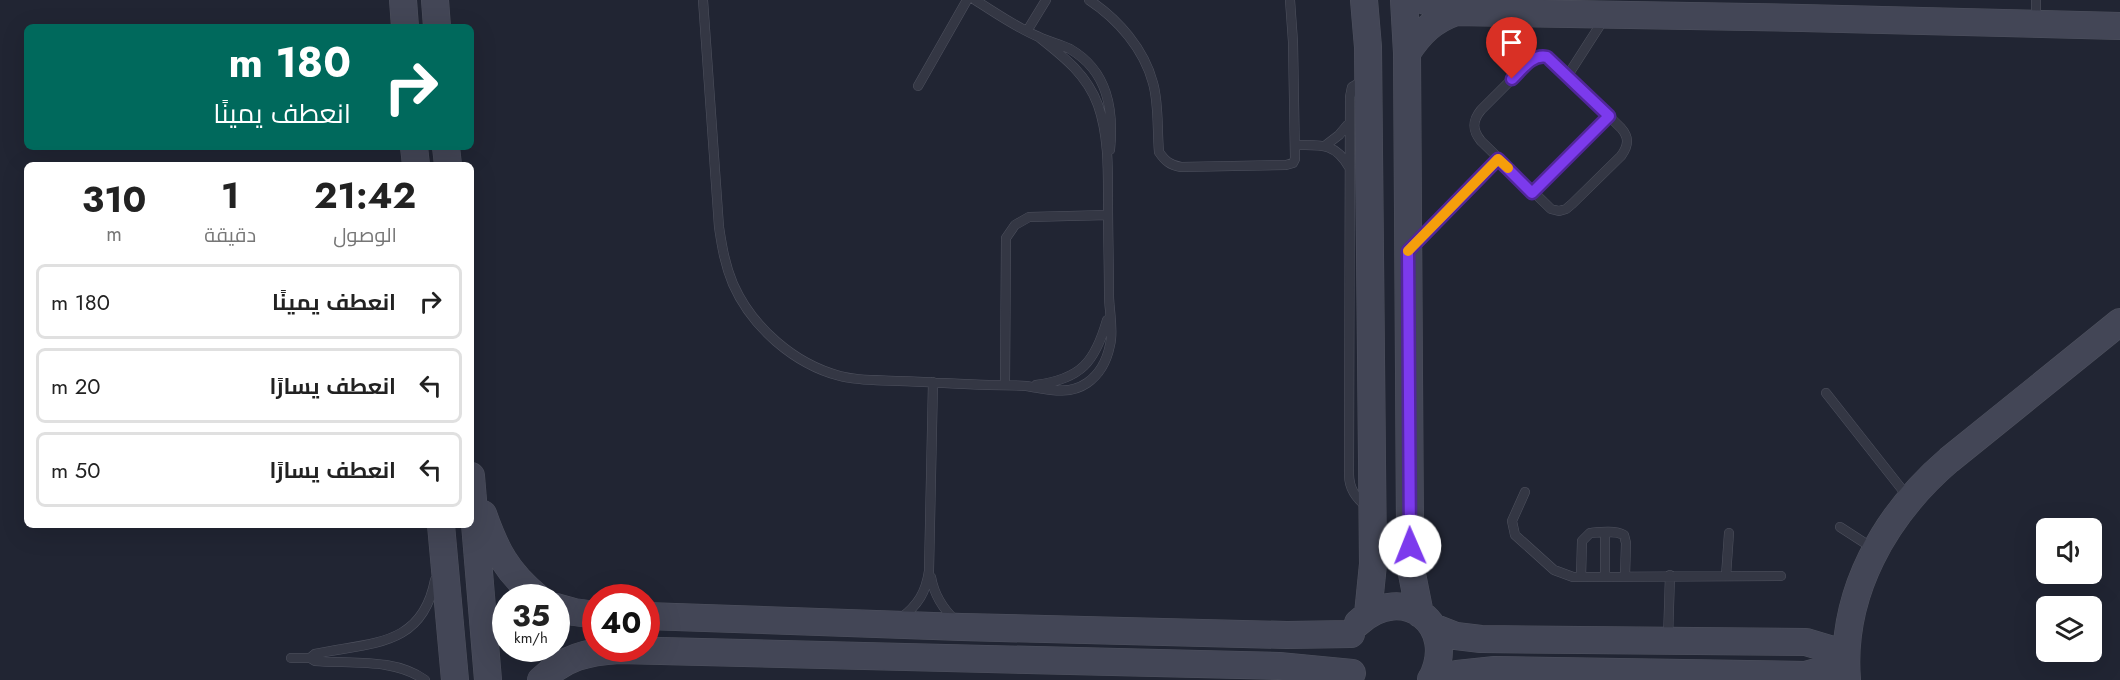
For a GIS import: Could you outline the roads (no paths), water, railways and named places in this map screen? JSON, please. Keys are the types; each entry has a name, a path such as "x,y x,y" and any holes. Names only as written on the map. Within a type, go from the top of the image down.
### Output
{"street":[{"path":"403,0 405,24"},
{"path":"435,0 437,24"},
{"path":"1355,676 1348,660 1348,647 1359,624 1373,577 1368,47 1364,0"},
{"path":"1404,0 1407,53 1410,532 1412,574 1426,620 1438,640 1440,653 1438,667 1431,680"},
{"path":"1423,0 1462,8 1607,15 1803,9 2036,12 2120,27"},
{"path":"1407,53 1427,27 1462,8"},
{"path":"1846,667 1853,607 1863,575 1884,532 1910,499 1949,459 2120,322"},
{"path":"474,490 496,548 507,567 521,584"},
{"path":"474,517 488,680"},
{"path":"441,532 455,680"},
{"path":"660,616 1287,635 1359,624 1380,608 1394,606 1407,608 1456,636 1481,639 1806,642 1832,629 1853,607"},
{"path":"1806,642 1846,667"},
{"path":"541,680 552,670 573,658 595,651 619,650 1279,666 1355,676"},
{"path":"1431,680 1457,674 1496,670 1811,678 1839,662 1846,667"}],"lane":[{"path":"703,0 719,227 724,256 734,285 749,311 790,353 814,367 841,376 869,380 1024,386 1060,381 1074,375 1085,366 1101,342 1109,313"},
{"path":"918,86 967,0"},
{"path":"975,0 1027,31 1070,49 1084,59 1095,71 1103,86 1112,117 1108,169 1111,342 1107,357 1099,371 1088,382 1074,389 1059,391 1024,386"},
{"path":"1027,31 1046,0"},
{"path":"1089,0 1118,25 1147,64 1153,84 1159,152 1164,160 1172,166 1204,167 1290,165 1295,159 1290,0"},
{"path":"1568,75 1607,15"},
{"path":"1540,56 1547,57 1568,75 1609,116 1626,134 1628,142 1626,149 1622,156 1566,209 1559,211 1551,209 1532,193 1475,134 1473,126 1476,117 1533,58 1540,56"},
{"path":"1368,82 1357,84 1350,92 1349,482 1355,496 1373,513"},
{"path":"1532,193 1609,116"},
{"path":"1326,145 1350,122"},
{"path":"1295,145 1326,145 1340,154 1349,168"},
{"path":"1408,251 1498,159"},
{"path":"1005,386 1006,238 1014,225 1029,216 1108,215"},
{"path":"887,624 906,614 921,598 927,585 933,382"},
{"path":"1826,393 1910,499"},
{"path":"1525,492 1512,521 1515,535 1554,570 1563,575 1581,577 1781,576"},
{"path":"1840,527 1874,549"},
{"path":"310,658 315,654 397,637 412,626 425,612 433,594 441,532"},
{"path":"1581,577 1582,540 1590,533 1620,533 1626,539 1625,576"},
{"path":"1605,533 1605,576"},
{"path":"1726,576 1729,533"},
{"path":"929,571 932,584 944,608 962,627"},
{"path":"1668,642 1670,575"},
{"path":"291,658 396,666 413,672 425,680"}]}
